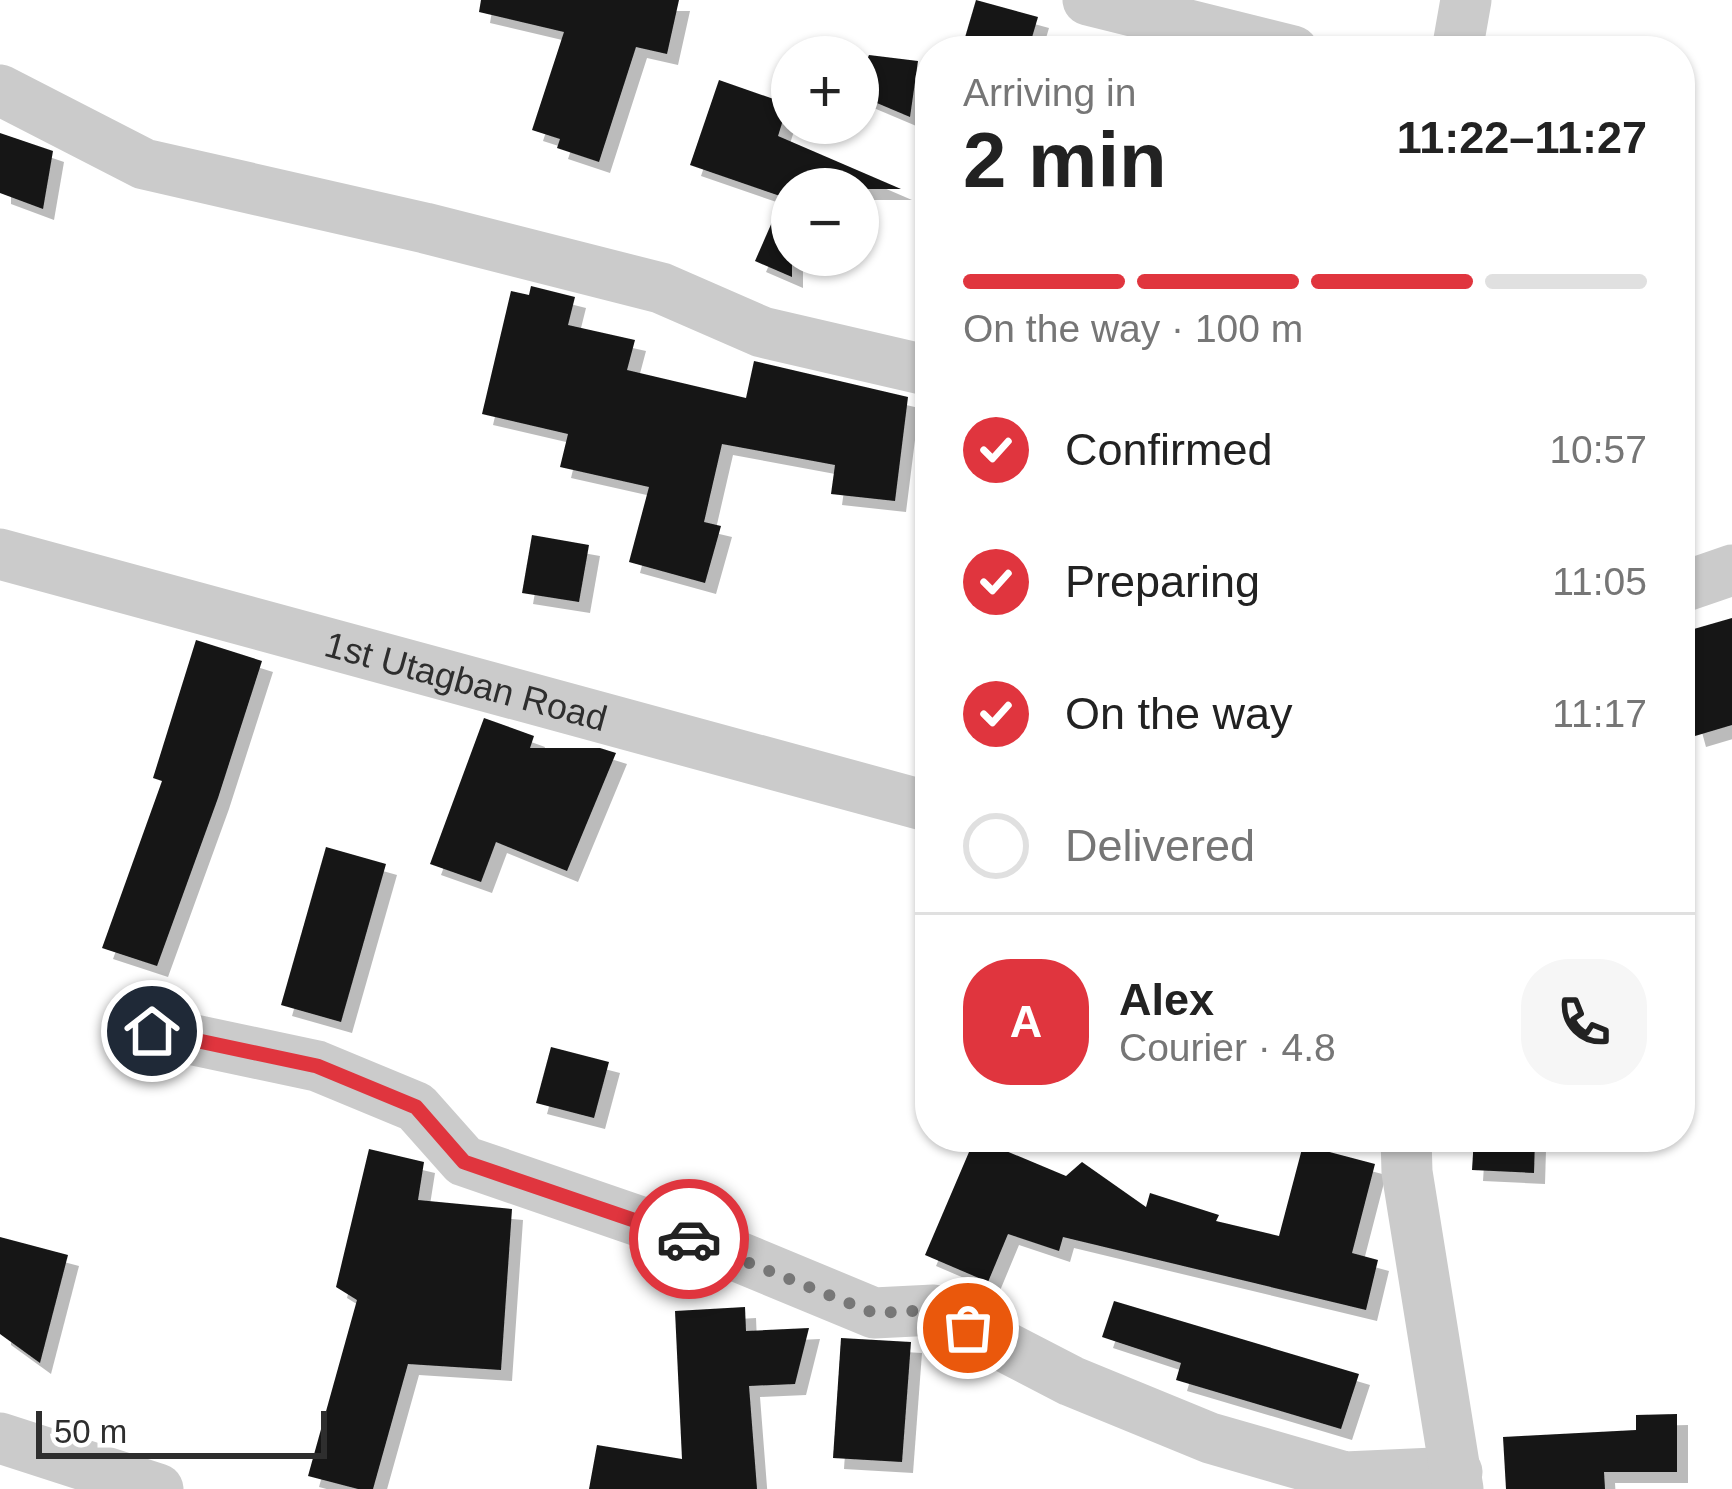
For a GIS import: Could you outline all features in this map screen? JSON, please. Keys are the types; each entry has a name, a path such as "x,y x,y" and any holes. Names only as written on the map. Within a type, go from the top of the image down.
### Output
{"street":[{"path":"1088,0 1233,36"},
{"path":"1460,36 1466,0"},
{"path":"0,90 144,164 661,287 762,332 915,368"},
{"name":"1st Utagban Road","path":"0,554 915,803"},
{"path":"1695,582 1732,570"},
{"path":"152,1031 317,1066 416,1107 464,1162 717,1248 874,1313 934,1310 1071,1381 1210,1438 1346,1477 1458,1480 1407,1152"},
{"path":"0,1438 158,1489"}],"building":[{"path":"481,0 679,0 667,54 636,47 599,162 557,148 560,139 532,130 564,32 479,12"},
{"path":"976,0 1038,17 1032,36 965,36"},
{"path":"879,56 915,61 910,117 879,104"},
{"path":"719,80 771,98 771,144 797,144 852,168 771,168 771,193 690,165"},
{"path":"0,133 53,151 43,209 0,193"},
{"path":"879,180 901,189 879,189"},
{"path":"771,224 771,268 755,261"},
{"path":"531,286 575,297 568,325 635,340 627,370 746,398 754,361 908,397 895,501 831,494 835,465 722,444 704,522 721,526 705,583 629,562 649,487 560,467 568,434 482,414 511,291 529,295"},
{"path":"532,535 589,545 579,602 522,593"},
{"path":"1732,618 1732,725 1695,736 1695,629"},
{"path":"196,640 262,661 157,966 102,948 162,781 153,778"},
{"path":"484,718 534,736 530,748 600,748 616,753 567,871 496,842 481,882 430,864"},
{"path":"326,847 386,864 341,1022 281,1005"},
{"path":"551,1047 609,1062 594,1118 536,1103"},
{"path":"369,1149 424,1162 418,1200 512,1209 501,1370 408,1364 373,1489 358,1489 308,1476 357,1300 336,1287"},
{"path":"969,1152 1009,1152 1066,1176 1082,1162 1146,1207 1150,1193 1219,1215 1216,1221 1279,1236 1301,1152 1330,1152 1375,1164 1352,1253 1378,1260 1366,1310 1063,1237 1059,1251 1008,1234 988,1282 925,1255"},
{"path":"1473,1152 1535,1152 1534,1173 1472,1170"},
{"path":"0,1237 68,1255 40,1363 0,1334"},
{"path":"1114,1301 1359,1374 1341,1429 1176,1380 1181,1363 1102,1337"},
{"path":"745,1307 746,1331 809,1328 795,1384 749,1386 757,1489 589,1489 597,1445 682,1459 675,1311"},
{"path":"841,1338 911,1342 902,1462 833,1458"},
{"path":"1677,1414 1677,1472 1604,1472 1605,1489 1506,1489 1503,1437 1636,1430 1636,1415"}],"way so far":[{"path":"689,1239 874,1313 934,1310 968,1328"}],"route":[{"path":"152,1031 317,1066 416,1107 464,1162 689,1239"}]}
